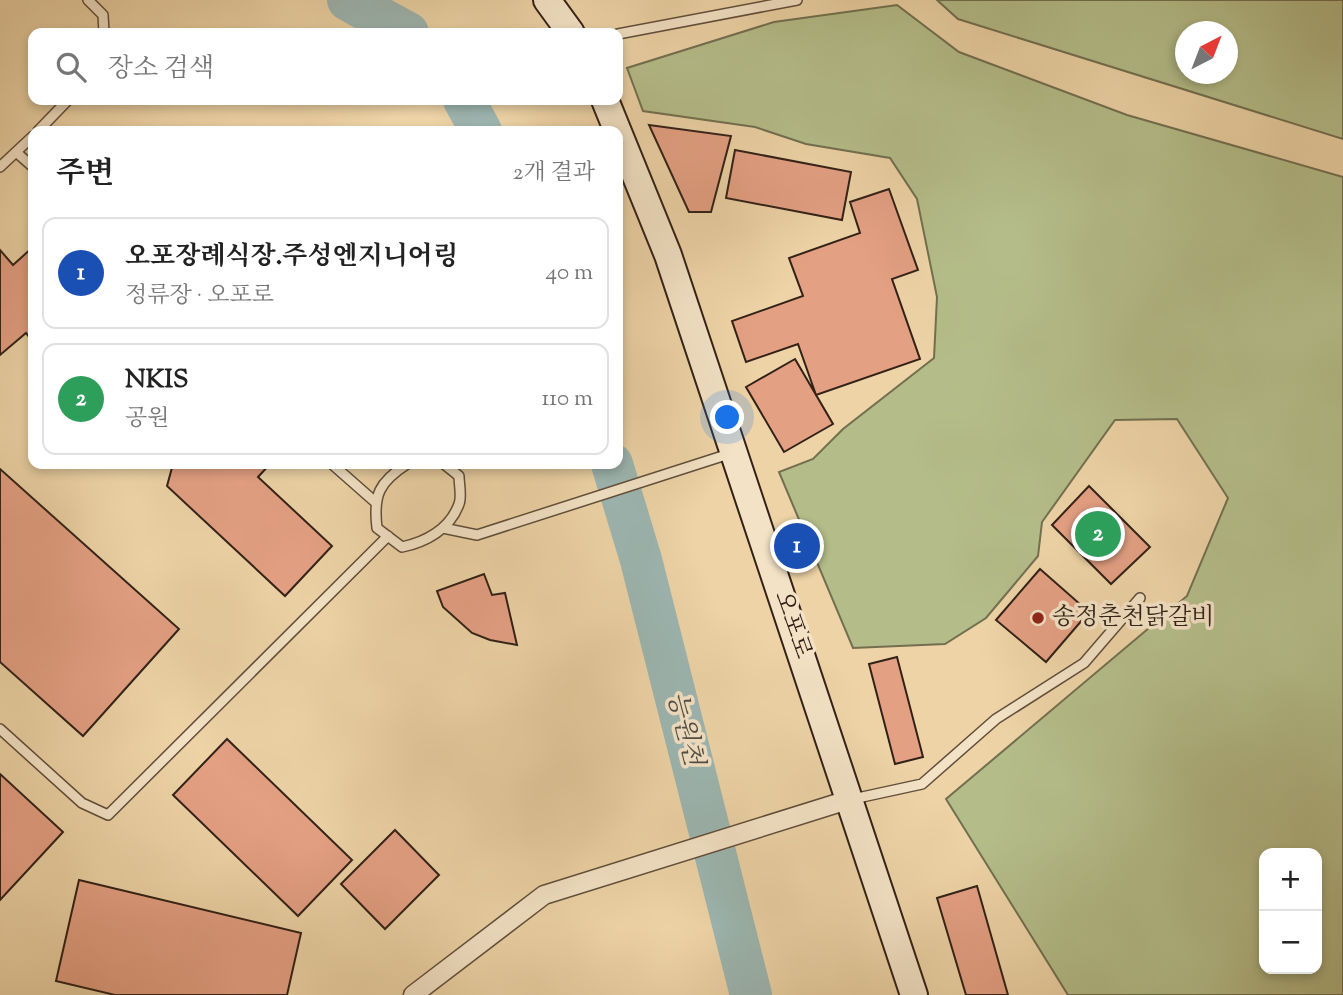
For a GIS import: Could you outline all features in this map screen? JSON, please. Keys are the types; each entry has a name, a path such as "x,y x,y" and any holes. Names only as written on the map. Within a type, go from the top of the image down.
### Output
{"street":[{"path":"547,0 567,28"},
{"name":"오포로","path":"607,105 616,126"},
{"name":"오포로","path":"623,144 668,255 914,995"},
{"path":"413,995 544,895 851,799"}],"lane":[{"path":"88,0 103,15 104,28"},
{"path":"623,33 797,0"},
{"path":"43,126 63,105"},
{"path":"0,167 28,141"},
{"path":"16,152 28,163"},
{"path":"443,528 477,535 734,453"},
{"path":"338,469 374,501"},
{"path":"399,469 389,475 374,501 377,528 402,547 423,543 443,528 460,503 459,476 450,469"},
{"path":"0,729 82,803 108,816 388,536"},
{"path":"851,799 922,785 996,719 1084,663 1140,598"}],"green space":[{"path":"937,0 1343,0 1343,139 958,19"},
{"path":"897,5 959,52 1127,115 1343,177 1343,995 1068,995 946,799 1187,596 1228,498 1177,419 1115,420 1042,522 1038,556 986,618 945,644 853,648 779,472 813,459 843,429 934,358 937,297 917,199 890,158 806,144 755,127 643,111 627,68 774,22"}],"building":[{"path":"649,125 731,136 711,212 689,212"},
{"path":"735,150 851,172 842,220 726,198"},
{"path":"889,189 918,270 892,279 920,359 816,395 798,344 746,362 732,321 803,296 789,258 860,233 850,202"},
{"path":"0,250 13,265 28,252 28,336 26,333 0,355"},
{"path":"795,359 833,424 784,452 746,387"},
{"path":"0,469 179,629 83,736 0,662"},
{"path":"172,469 265,469 258,477 332,546 285,596 167,486"},
{"path":"1089,486 1150,547 1111,584 1052,525"},
{"path":"1040,569 1089,612 1046,662 996,620"},
{"path":"484,574 492,595 505,593 517,645 490,640 472,633 443,607 437,591"},
{"path":"897,657 923,757 895,764 869,664"},
{"path":"227,739 352,860 298,916 173,795"},
{"path":"0,774 63,832 0,900"},
{"path":"395,830 439,875 385,929 341,884"},
{"path":"79,880 301,933 287,995 115,995 56,981"},
{"path":"977,886 1008,995 966,995 937,898"}],"waterway":[{"name":"능원천","path":"348,0 399,28"},
{"name":"능원천","path":"467,105 478,126"},
{"name":"능원천","path":"614,469 641,560 751,995"}],"place":[{"name":"NKIS","path":"1098,534"},
{"name":"오포장례식장.주성엔지니어링","path":"797,546"},
{"name":"송정춘천닭갈비","path":"1038,618"}]}
